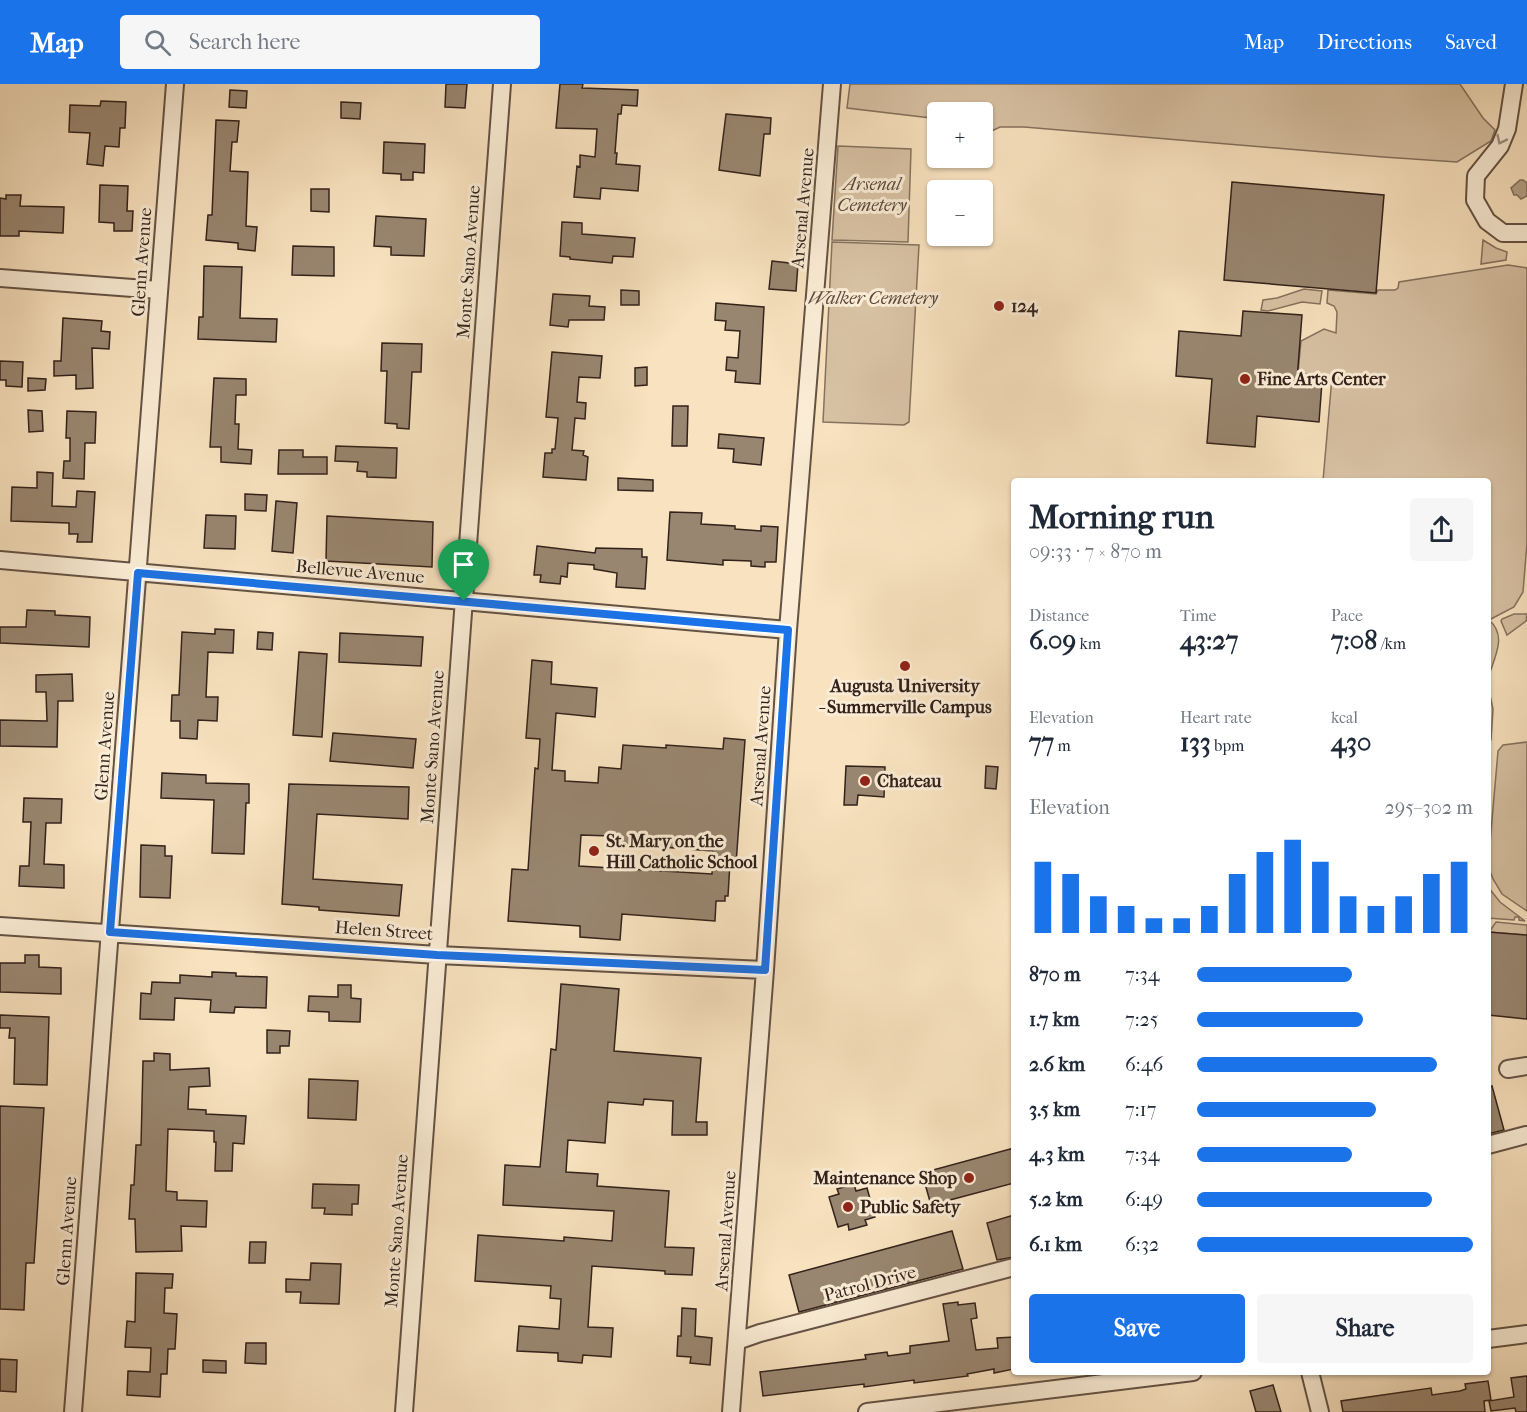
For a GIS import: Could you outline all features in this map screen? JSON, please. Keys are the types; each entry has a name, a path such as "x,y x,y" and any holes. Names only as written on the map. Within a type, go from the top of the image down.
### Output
{"street":[{"name":"Glenn Avenue","path":"73,1412 175,84"},
{"name":"Monte Sano Avenue","path":"404,1412 502,84"},
{"name":"Arsenal Avenue","path":"731,1412 788,630 832,84"},
{"path":"1514,84 1507,129 1500,146 1476,176 1475,200 1487,221 1503,233 1527,233"},
{"path":"0,278 159,290"},
{"name":"Bellevue Avenue","path":"0,561 788,630"},
{"name":"Helen Street","path":"0,926 437,955 765,970"},
{"path":"1508,1070 1527,1066"},
{"path":"1491,1143 1526,1135"},
{"name":"Patrol Drive","path":"737,1341 760,1333 1011,1269"},
{"path":"1491,1339 1527,1334"},
{"path":"867,1412 1169,1375"},
{"path":"1311,1375 1320,1412"}],"green space":[{"path":"850,84 1460,84 1483,118 1495,130 1491,141 1457,162 1024,127 1000,127 993,130 993,102 927,102 927,118 847,108"},
{"name":"Arsenal Cemetery","path":"838,146 911,149 908,242 832,240"},
{"path":"1483,240 1507,252 1506,260 1481,264"},
{"name":"Walker Cemetery","path":"832,242 919,245 909,422 904,425 823,422"},
{"path":"1508,265 1527,268 1527,543 1523,592 1514,607 1491,619 1491,478 1323,478 1332,377 1298,373 1301,341 1324,329 1336,333 1337,312 1334,306 1327,303 1328,290 1376,294 1378,290 1395,290 1399,282"},
{"path":"1304,289 1322,291 1320,304 1302,302 1268,311 1261,310 1263,300"},
{"path":"1514,614 1527,614 1526,621 1507,635 1501,621"},
{"path":"1491,622 1498,633 1496,655 1491,669"},
{"path":"1491,700 1493,709 1491,740"},
{"path":"1527,742 1527,911 1502,894 1491,874 1491,832 1498,751 1503,745"},
{"path":"1491,891 1500,902 1525,921 1519,920 1519,917 1515,917 1514,920 1491,918"},
{"path":"1496,922 1527,925 1527,935 1491,932"}],"shaded area":[{"path":"1520,180 1527,183 1527,196 1521,199 1514,195 1511,188"}],"building":[{"path":"446,84 467,84 465,108 445,107"},
{"path":"560,84 583,84 582,88 638,90 637,106 622,105 621,114 618,114 615,153 617,153 616,164 640,166 638,191 601,188 600,199 574,197 580,155 595,157 597,129 556,128"},
{"path":"230,90 247,91 246,108 229,107"},
{"path":"101,101 126,102 125,128 120,128 119,147 105,146 103,166 87,164 90,133 69,132 70,105 100,106"},
{"path":"341,102 361,103 360,119 341,118"},
{"path":"726,114 771,118 770,134 764,134 760,176 719,170"},
{"path":"216,120 239,121 237,142 232,142 230,171 248,172 246,226 257,227 255,251 238,249 238,243 206,240 208,215 212,215"},
{"path":"384,142 425,144 424,173 413,172 413,180 401,180 401,174 383,173"},
{"path":"1232,182 1384,195 1376,293 1224,280"},
{"path":"100,185 128,186 127,211 133,211 132,231 114,231 114,223 99,222"},
{"path":"311,189 329,189 329,212 311,211"},
{"path":"6,195 21,195 20,206 64,207 63,233 19,231 19,236 0,236 0,198 6,199"},
{"path":"376,216 426,219 424,256 391,255 391,247 374,246"},
{"path":"562,222 582,223 582,234 635,238 633,257 613,256 612,263 560,256"},
{"path":"293,246 334,247 334,276 292,275"},
{"path":"772,261 798,264 796,291 769,289"},
{"path":"204,266 242,267 240,318 277,319 276,342 198,339 199,317 203,317"},
{"path":"621,290 639,291 639,305 621,305"},
{"path":"553,294 590,296 589,306 605,307 604,320 569,320 568,327 550,325"},
{"path":"716,303 764,307 760,384 735,382 736,371 726,370 727,357 738,358 740,331 725,330 726,321 715,320"},
{"name":"Fine Arts Center","path":"1243,311 1302,315 1297,380 1322,382 1319,422 1257,416 1255,447 1207,443 1212,379 1176,376 1179,331 1241,336"},
{"path":"63,318 102,321 101,331 110,332 109,349 92,348 93,388 76,389 76,375 54,376 54,361 61,361"},
{"path":"382,343 422,344 421,372 412,372 409,429 397,428 397,424 385,423 387,371 381,371"},
{"path":"552,352 602,356 600,378 579,377 577,402 586,403 585,419 575,418 572,450 584,451 583,455 588,457 586,480 543,477 545,453 552,453 552,449 555,449 558,418 546,417"},
{"path":"0,361 23,362 22,387 6,386 6,380 0,380"},
{"path":"647,367 647,385 635,386 635,368"},
{"path":"28,378 46,379 45,390 28,391"},
{"path":"214,378 246,379 246,395 236,395 235,424 239,424 238,449 252,450 251,464 221,462 221,447 210,447"},
{"path":"673,406 688,406 687,446 672,446"},
{"path":"28,410 42,411 43,431 29,432"},
{"path":"67,411 96,412 95,443 85,443 84,479 63,478 64,461 70,461 70,438 66,438"},
{"path":"719,434 764,438 761,465 733,462 734,449 718,448"},
{"path":"336,446 397,448 396,478 367,477 367,472 357,471 358,462 335,461"},
{"path":"279,450 303,450 303,457 327,457 327,474 278,474"},
{"path":"37,472 53,473 52,506 76,507 77,491 95,492 92,542 77,542 78,534 69,534 69,523 11,521 12,487 37,488"},
{"path":"618,478 653,480 653,491 618,490"},
{"path":"245,494 267,495 266,511 245,510"},
{"path":"276,501 297,503 293,553 272,551"},
{"path":"670,512 702,513 701,524 735,526 735,529 761,531 761,526 778,527 776,562 765,562 765,567 751,566 751,561 723,560 723,565 667,560"},
{"path":"206,515 236,516 235,549 204,548"},
{"path":"327,516 433,522 432,567 326,561"},
{"path":"537,546 595,553 596,548 642,549 642,557 647,557 645,589 616,587 617,573 594,569 594,565 568,563 567,577 561,576 560,584 540,582 541,575 534,575"},
{"path":"27,610 55,611 55,615 90,617 89,647 0,643 0,627 26,627"},
{"path":"215,629 234,630 233,653 208,652 206,697 218,697 217,721 198,720 197,739 180,738 180,721 171,721 172,695 179,695 182,632 215,634"},
{"path":"258,632 273,633 272,650 257,649"},
{"path":"340,633 423,637 421,666 339,662"},
{"path":"299,652 327,654 322,737 293,735"},
{"path":"532,660 552,662 551,684 597,688 595,717 556,713 552,770 565,771 565,781 598,783 599,767 621,769 623,745 723,749 724,738 745,740 736,864 730,863 728,896 725,896 725,901 716,901 715,921 622,914 620,940 580,937 580,926 508,921 512,869 528,870 535,768 538,769 540,739 526,738","holes":["581,835 611,836 611,843 713,851 712,874 579,866"]},
{"path":"72,674 73,701 58,701 57,747 0,746 0,720 47,721 46,692 36,692 36,675"},
{"path":"333,733 416,739 413,768 330,761"},
{"name":"Chateau","path":"846,766 885,767 884,797 858,795 857,805 844,805"},
{"path":"986,766 998,767 996,789 985,788"},
{"path":"162,773 206,775 206,783 249,784 244,854 212,853 214,800 161,798"},
{"path":"289,784 409,787 408,819 317,814 313,879 402,885 399,916 319,910 319,907 282,904"},
{"path":"24,798 62,799 61,823 46,823 44,864 64,865 64,888 19,886 20,866 29,866 31,822 23,822"},
{"path":"141,845 165,846 165,856 172,856 170,898 140,897"},
{"path":"1491,932 1527,935 1527,1019 1491,1015"},
{"path":"25,955 39,955 39,967 61,968 61,994 0,992 0,963 25,963"},
{"path":"212,972 236,973 236,976 267,977 266,1008 235,1007 234,1013 210,1012 211,1000 175,998 174,1020 140,1019 141,993 151,994 152,982 180,983 180,975 212,977"},
{"path":"561,984 619,989 614,1051 701,1058 696,1122 707,1122 707,1135 672,1135 673,1101 644,1099 643,1105 608,1102 605,1143 568,1140 566,1172 598,1174 597,1186 669,1191 665,1247 694,1248 692,1275 592,1266 588,1327 613,1328 611,1357 583,1355 582,1363 558,1361 558,1353 517,1351 519,1326 559,1329 561,1299 550,1298 551,1286 475,1281 478,1235 564,1241 564,1237 612,1241 614,1211 503,1205 505,1165 540,1167 551,1049 556,1050"},
{"path":"338,985 351,985 351,998 361,999 360,1022 329,1021 329,1012 308,1011 309,996 338,997"},
{"path":"0,1015 49,1017 47,1085 14,1084 15,1038 9,1038 10,1028 0,1028"},
{"path":"267,1030 290,1031 289,1046 280,1046 280,1053 267,1053"},
{"path":"154,1053 170,1054 170,1070 209,1068 210,1086 189,1087 188,1109 206,1110 206,1114 246,1116 244,1144 233,1143 232,1171 215,1171 214,1131 168,1129 166,1191 177,1192 177,1200 207,1201 206,1227 181,1226 182,1251 136,1252 135,1219 129,1219 136,1145 141,1145 143,1061 154,1061"},
{"path":"309,1079 358,1081 356,1120 308,1118"},
{"path":"1491,1086 1504,1130 1491,1133"},
{"path":"0,1106 44,1108 34,1263 26,1263 24,1310 0,1309"},
{"name":"Maintenance Shop","path":"1011,1149 1011,1184 931,1205 922,1173"},
{"path":"313,1184 359,1185 358,1204 352,1204 352,1215 324,1214 325,1208 312,1208"},
{"name":"Public Safety","path":"854,1184 856,1191 867,1188 875,1217 865,1220 867,1225 849,1230 848,1224 838,1227 829,1197 839,1194 837,1189"},
{"path":"1011,1216 1011,1258 997,1260 987,1223"},
{"path":"952,1231 963,1269 799,1312 789,1275"},
{"path":"250,1242 266,1242 265,1263 249,1263"},
{"path":"311,1263 341,1264 339,1304 300,1303 301,1292 286,1292 286,1279 310,1280"},
{"path":"136,1273 173,1274 172,1288 165,1288 164,1313 177,1314 175,1349 168,1349 167,1374 161,1374 160,1397 127,1395 128,1371 150,1372 151,1348 125,1347 127,1321 135,1322"},
{"path":"975,1303 977,1318 971,1319 976,1350 998,1348 997,1338 1011,1337 1011,1370 994,1373 994,1369 967,1374 968,1376 914,1383 914,1380 864,1387 864,1384 763,1396 760,1372 866,1359 865,1355 887,1352 888,1356 910,1353 910,1346 949,1341 943,1304"},
{"path":"682,1308 696,1309 695,1336 712,1338 710,1365 690,1363 691,1357 677,1356 678,1336 681,1336"},
{"path":"246,1343 266,1343 266,1364 245,1363"},
{"path":"0,1359 17,1360 16,1392 0,1391"},
{"path":"203,1360 226,1361 226,1373 203,1372"},
{"path":"1527,1376 1527,1412 1516,1412 1515,1408 1491,1411 1489,1401 1514,1397 1511,1378"},
{"path":"1488,1381 1491,1400 1484,1401 1485,1412 1343,1412 1341,1401 1431,1388 1432,1395 1460,1391 1466,1389 1465,1384"},
{"path":"1273,1385 1281,1412 1256,1412 1250,1391"}],"place":[{"name":"124","path":"999,306"},
{"name":"Fine Arts Center","path":"1245,379"},
{"name":"Augusta University - Summerville Campus","path":"905,666"},
{"name":"Chateau","path":"865,781"},
{"name":"St. Mary on the Hill Catholic School","path":"594,851"},
{"name":"Maintenance Shop","path":"969,1178"},
{"name":"Public Safety","path":"848,1207"}],"route":[{"path":"138,573 464,601 788,630 765,970 437,955 110,932 138,573"}]}
